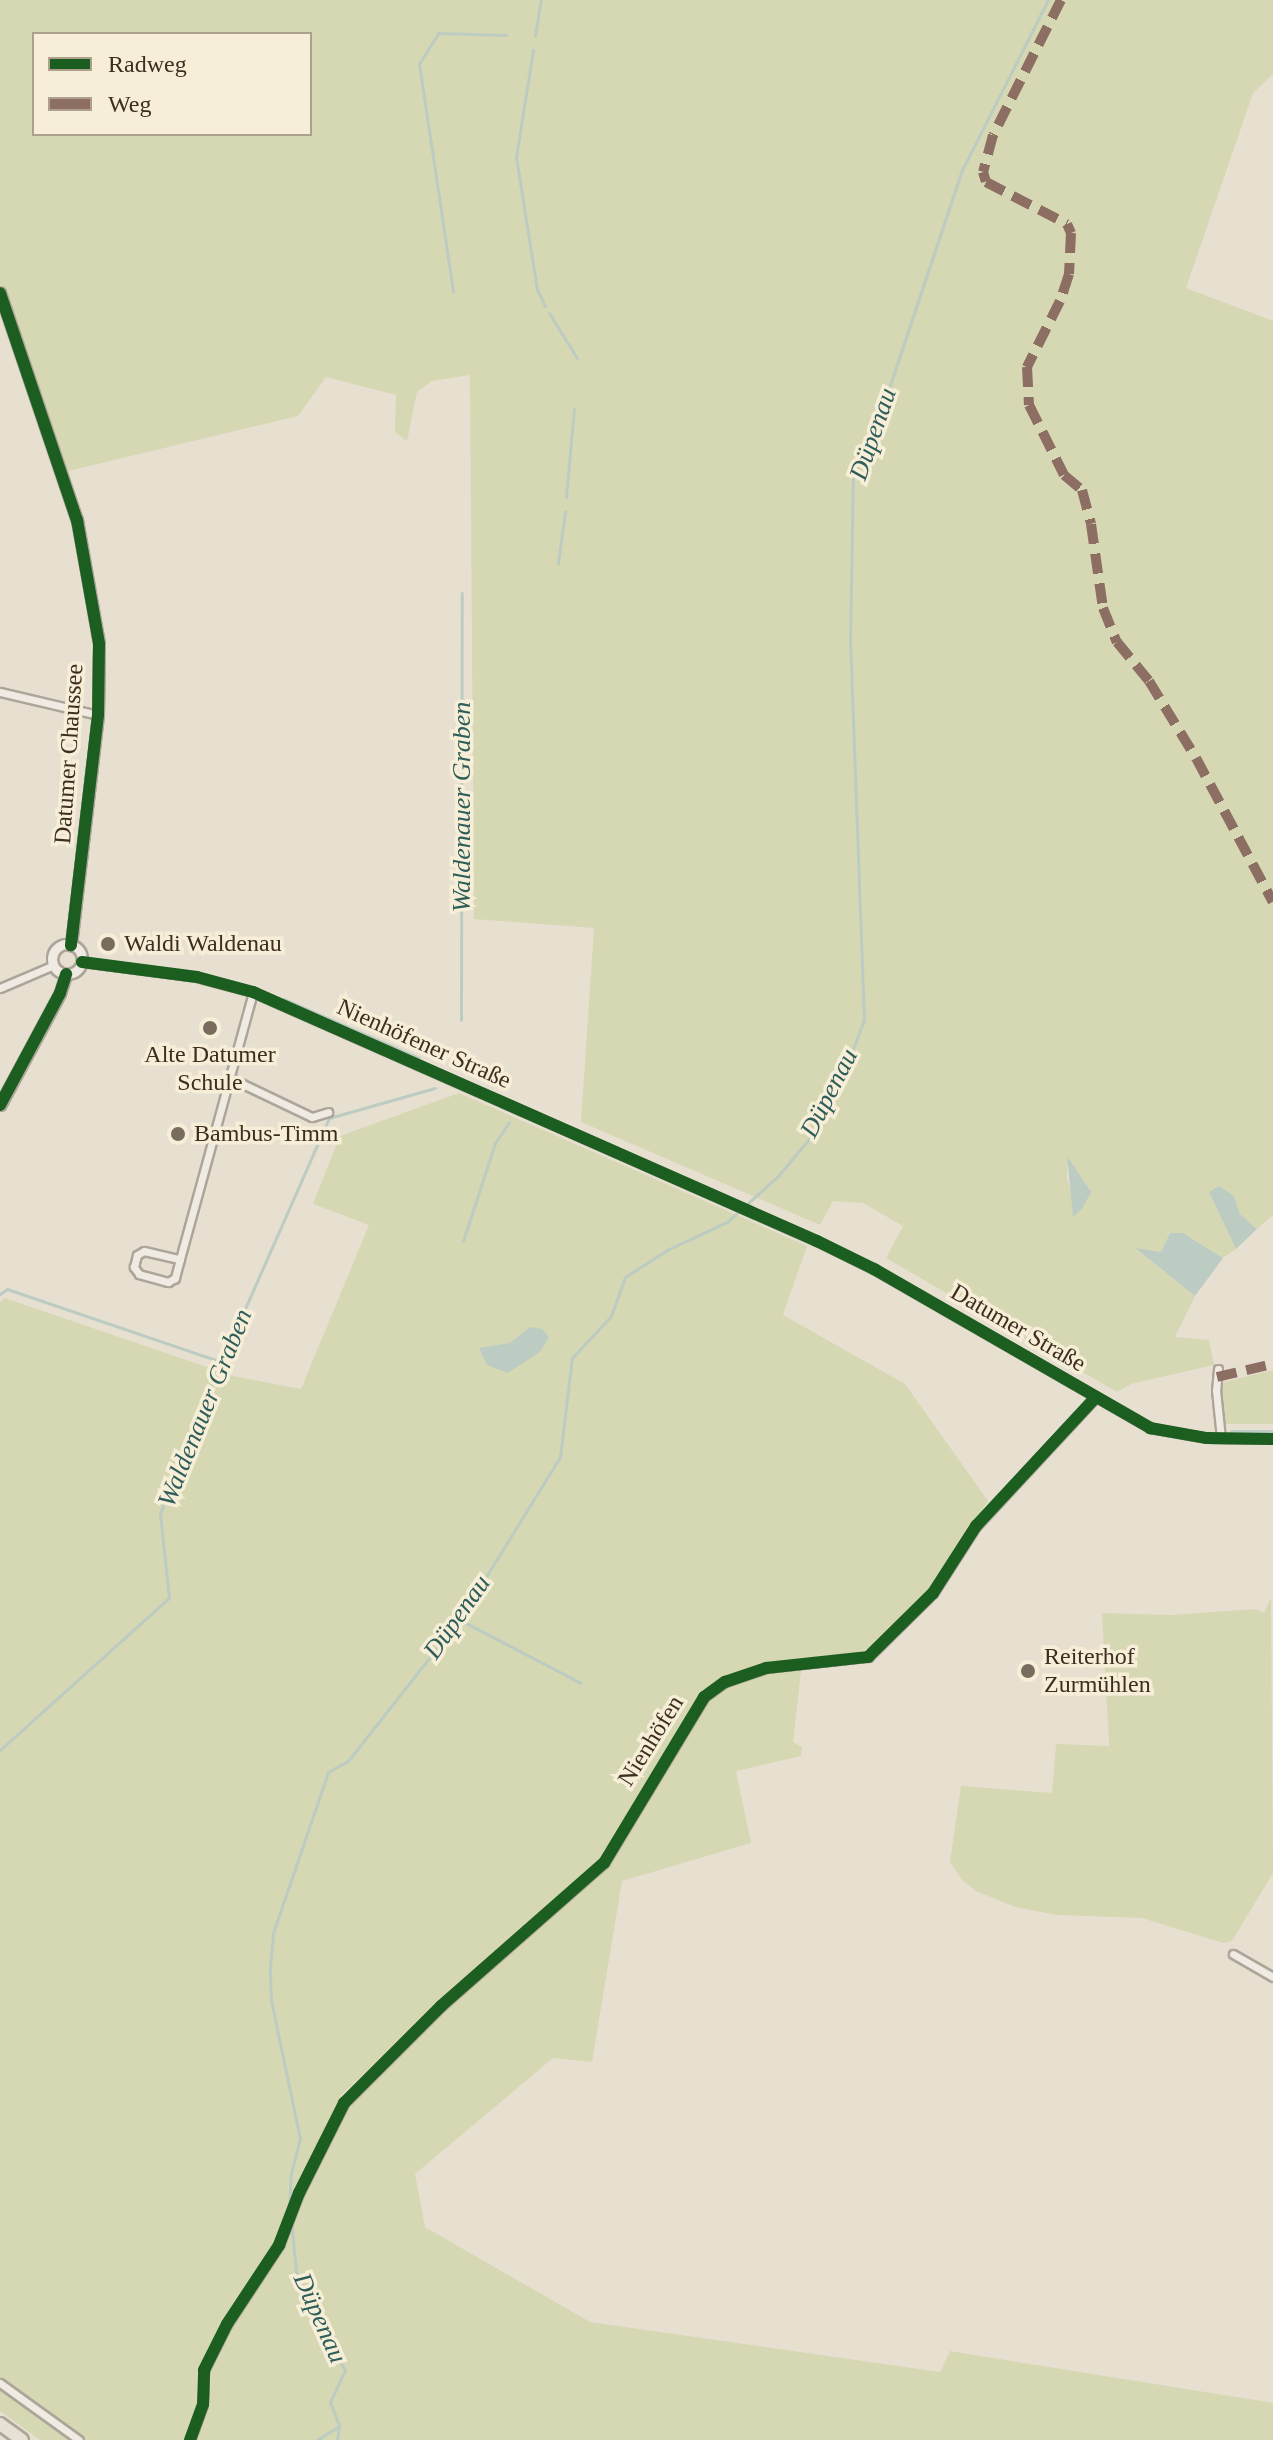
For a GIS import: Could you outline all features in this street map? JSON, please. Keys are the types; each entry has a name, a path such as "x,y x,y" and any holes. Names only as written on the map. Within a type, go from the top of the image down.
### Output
{"main road":[{"path":"0,2424 22,2440"}],"street":[{"name":"Datumer Chaussee","path":"0,293 77,520 99,644 98,715 71,945"},
{"path":"0,692 98,715"},
{"path":"54,965 56,950 71,945 82,955 82,962 76,971 66,974"},
{"name":"Nienhöfener Straße","path":"82,962 194,976 253,992 753,1212"},
{"path":"54,965 66,974"},
{"path":"0,988 54,965"},
{"path":"0,1105 60,993 66,974"},
{"path":"180,1259 144,1251 137,1255 134,1267 139,1274 168,1282 175,1278 253,992"},
{"path":"228,1077 312,1117 328,1112"},
{"name":"Datumer Straße","path":"753,1212 874,1269 1150,1428 1178,1435 1273,1439"},
{"path":"1218,1369 1216,1390 1221,1438"},
{"name":"Nienhöfen","path":"190,2440 203,2404 204,2370 227,2324 287,2228 299,2193 344,2103 441,2006 604,1863 704,1697 725,1682 766,1668 868,1657 933,1593 976,1526 1095,1398"},
{"path":"1233,1954 1273,1977"},
{"path":"0,2383 79,2440"}],"green space":[{"path":"0,0 1273,0 1273,74 1253,93 1186,288 1273,321 1273,1215 1257,1229 1240,1214 1234,1196 1209,1192 1236,1249 1223,1258 1183,1233 1170,1233 1161,1252 1136,1249 1195,1296 1175,1337 1209,1340 1214,1365 1131,1384 1117,1392 886,1258 903,1226 863,1203 833,1201 820,1225 581,1122 594,928 474,919 470,375 432,381 417,392 407,441 395,432 396,395 326,377 298,416 64,472 0,284","holes":["1068,1157 1082,1209 1073,1216 1074,1200 1067,1179"]},
{"path":"459,1093 807,1246 783,1315 905,1384 988,1501 929,1590 882,1644 842,1658 842,1665 802,1663 793,1742 802,1747 801,1756 736,1771 751,1843 622,1881 592,2062 553,2058 415,2174 425,2227 590,2322 940,2372 950,2351 1273,2403 1273,2440 40,2440 0,2411 0,1302 5,1298 233,1376 301,1389 369,1225 313,1204 340,1136","holes":["550,1904 557,1911 447,2009 351,2105 340,2096"]},
{"path":"1273,1370 1273,1424 1225,1424 1220,1393 1224,1382"},
{"path":"1271,1598 1273,1873 1232,1941 1223,1943 1142,1918 1057,1915 1015,1907 976,1891 962,1880 950,1862 961,1786 1052,1793 1056,1744 1109,1746 1102,1613 1171,1615 1255,1609 1264,1613"}],"shaded area":[{"path":"1067,1156 1091,1192 1082,1209 1073,1217"},
{"path":"1219,1186 1234,1196 1240,1214 1257,1229 1236,1249 1209,1192"},
{"path":"1170,1233 1183,1233 1223,1258 1195,1296 1135,1248 1161,1252"},
{"path":"530,1327 542,1329 549,1337 540,1352 508,1373 487,1365 479,1348 510,1343"}],"waterway":[{"path":"535,36 541,0"},
{"name":"Düpenau","path":"289,2209 291,2174 300,2139 271,2000 273,1933 328,1772 348,1761 459,1620 560,1457 572,1358 611,1316 625,1277 669,1249 727,1222 778,1176 814,1133 844,1072 864,1020 850,643 853,477 885,400 962,170 1048,0"},
{"path":"453,291 419,64 438,33 506,35"},
{"path":"533,50 516,157 537,289 545,306"},
{"path":"549,313 577,358"},
{"path":"566,497 574,409"},
{"path":"558,563 565,511"},
{"name":"Waldenauer Graben","path":"461,1020 462,593"},
{"path":"284,999 419,1058"},
{"name":"Waldenauer Graben","path":"0,1750 169,1598 160,1514 187,1440 329,1118 435,1088"},
{"path":"463,1241 495,1143 509,1122"},
{"path":"0,1294 7,1289 219,1361"},
{"path":"1231,1431 1273,1431"},
{"path":"460,1620 581,1683"},
{"name":"Düpenau","path":"291,2221 296,2272 323,2333 345,2370 330,2402 339,2426 337,2440"},
{"path":"317,2440 339,2426"}],"marked path":[{"path":"1061,0 993,135 983,172 986,182 1067,224 1071,233 1069,274 1060,301 1027,367 1029,405 1064,475 1082,490 1091,524 1103,608 1117,642 1149,681 1196,758 1273,902"},
{"path":"1217,1377 1273,1364"}],"cycle path":[{"path":"0,293 77,520 99,644 98,715 71,945"},
{"path":"82,962 197,977 253,992 817,1241 874,1269 1150,1428 1207,1438 1273,1439"},
{"path":"0,1105 60,993 66,974"},
{"path":"190,2440 203,2404 204,2370 227,2324 279,2245 299,2193 344,2103 441,2006 604,1863 704,1697 725,1682 766,1668 868,1657 933,1593 976,1526 1095,1398"}],"place":[{"name":"Waldi Waldenau","path":"108,944"},
{"name":"Alte Datumer Schule","path":"210,1028"},
{"name":"Bambus-Timm","path":"178,1134"},
{"name":"Reiterhof Zurmühlen","path":"1028,1671"}]}
